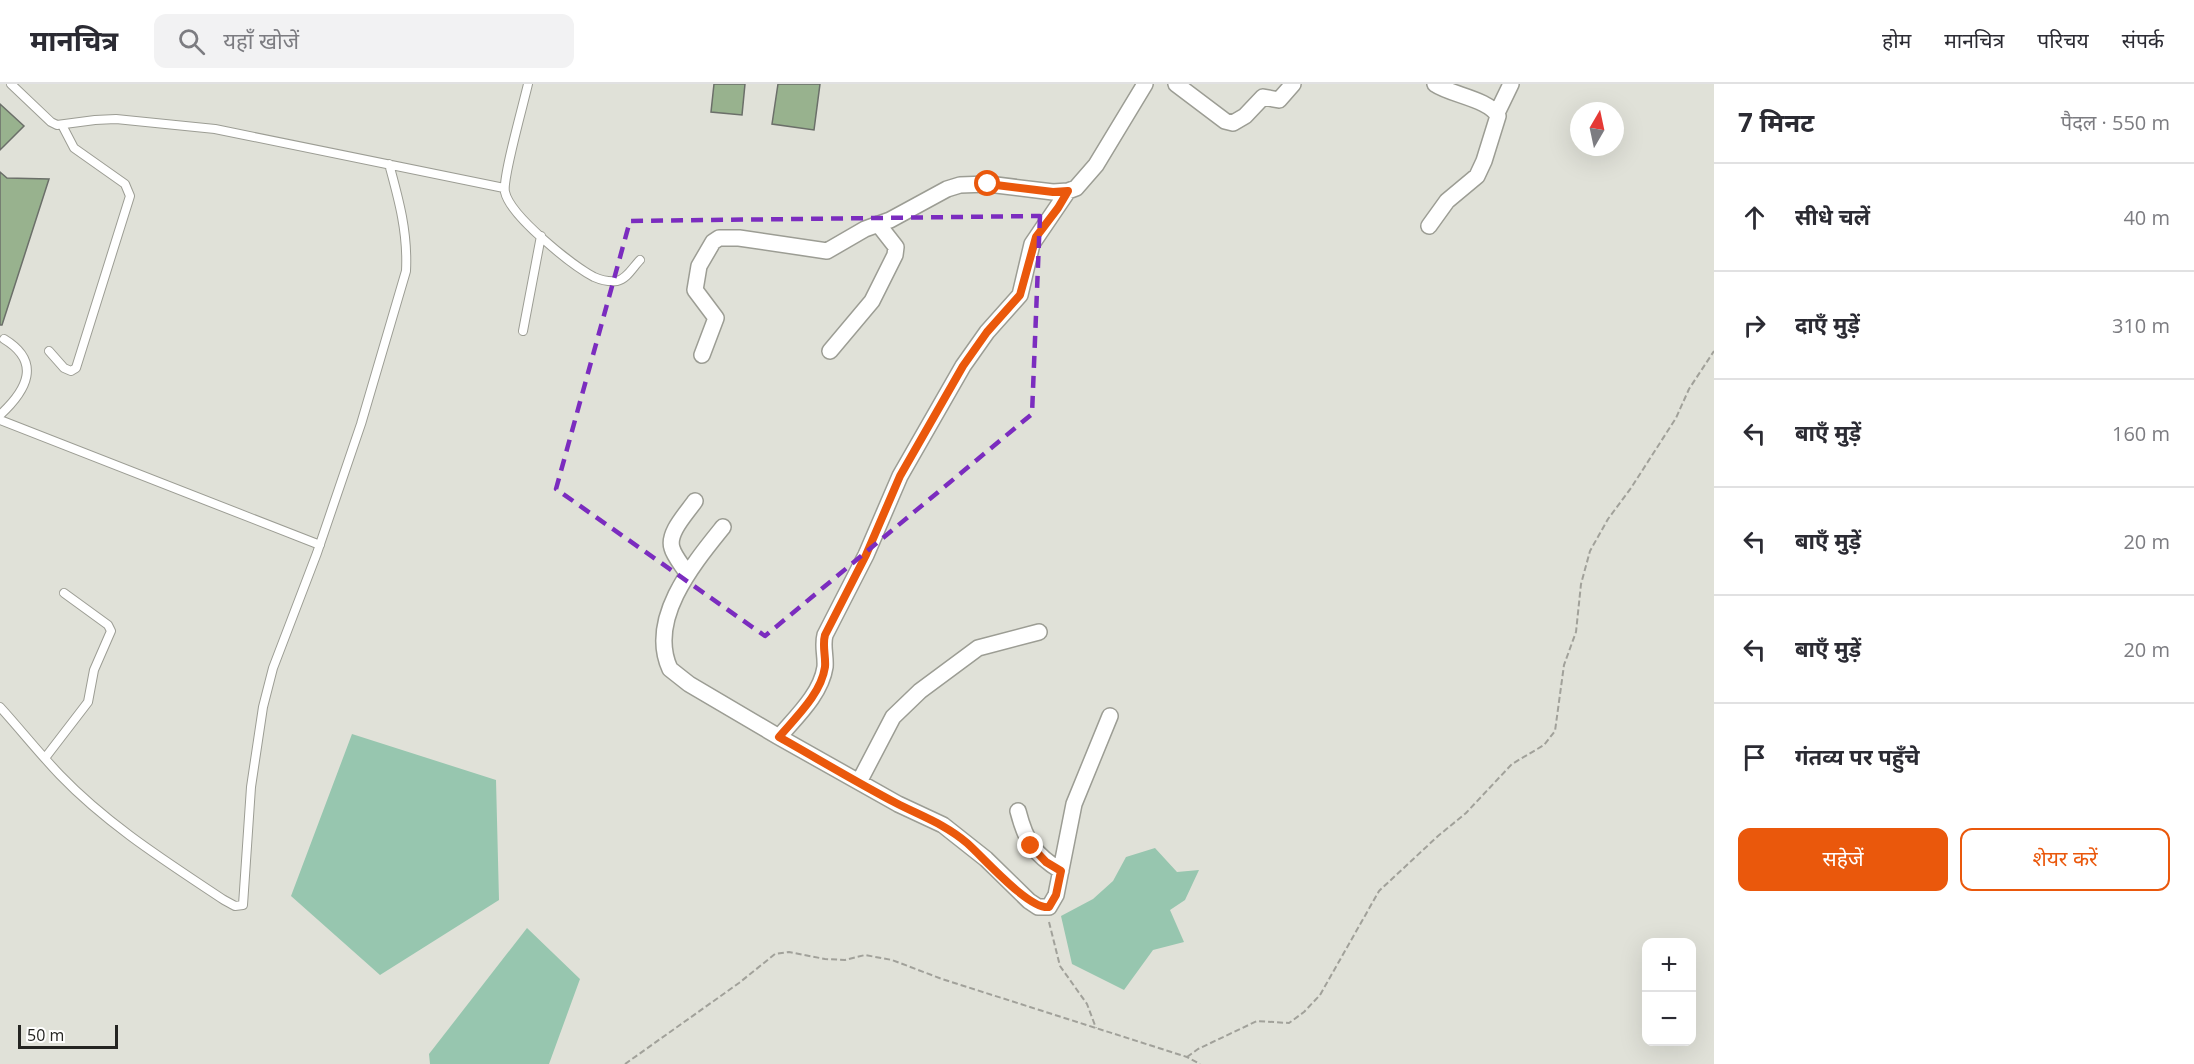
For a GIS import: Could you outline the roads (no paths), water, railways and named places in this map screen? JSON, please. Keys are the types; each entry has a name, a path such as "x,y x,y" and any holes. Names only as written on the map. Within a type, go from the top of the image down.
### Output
{"street":[{"path":"702,355 716,318 694,286 699,267 713,242 719,238 739,238 827,252 857,233 890,220 947,189 960,185 988,184 1053,192 1068,191 1076,188 1096,165 1145,84"},
{"path":"1176,84 1225,121 1233,123 1245,116 1263,97 1279,100 1293,84"},
{"path":"1435,84 1447,92 1482,103 1497,113"},
{"path":"1429,226 1447,201 1472,181 1480,171 1495,131 1497,113 1511,84"},
{"path":"779,737 819,685 825,664 823,647 825,635 866,555 900,476 963,366 987,332 1020,295 1036,237 1068,191"},
{"path":"830,351 872,301 895,255 896,247 878,224"},
{"path":"687,573 672,549 671,541 675,530 695,501"},
{"path":"723,526 682,581 667,619 664,641 669,669 689,684 779,737 898,804 943,825 986,859 1018,892 1038,907 1049,907 1053,901 1074,804 1110,716"},
{"path":"859,782 893,717 920,691 978,648 1039,632"},
{"path":"1018,811 1023,832 1031,846 1046,862 1061,871"}],"lane":[{"path":"11,84 51,122 62,125 116,119 215,129 504,188"},
{"path":"528,84 504,188 513,208 541,236 595,277 614,282 625,277 640,260"},
{"path":"49,351 64,368 71,371 76,368 130,196 125,184 74,148 62,125"},
{"path":"0,706 61,776 87,800 140,843 224,900 241,906 244,898 249,798 263,707 273,668 320,545 361,424 406,271 408,246 404,219 389,164"},
{"path":"523,331 541,236"},
{"path":"0,415 9,407 28,377 27,362 22,354 18,348 4,339"},
{"path":"0,420 320,545"},
{"path":"45,758 88,702 94,670 111,631 108,625 64,593"}]}
